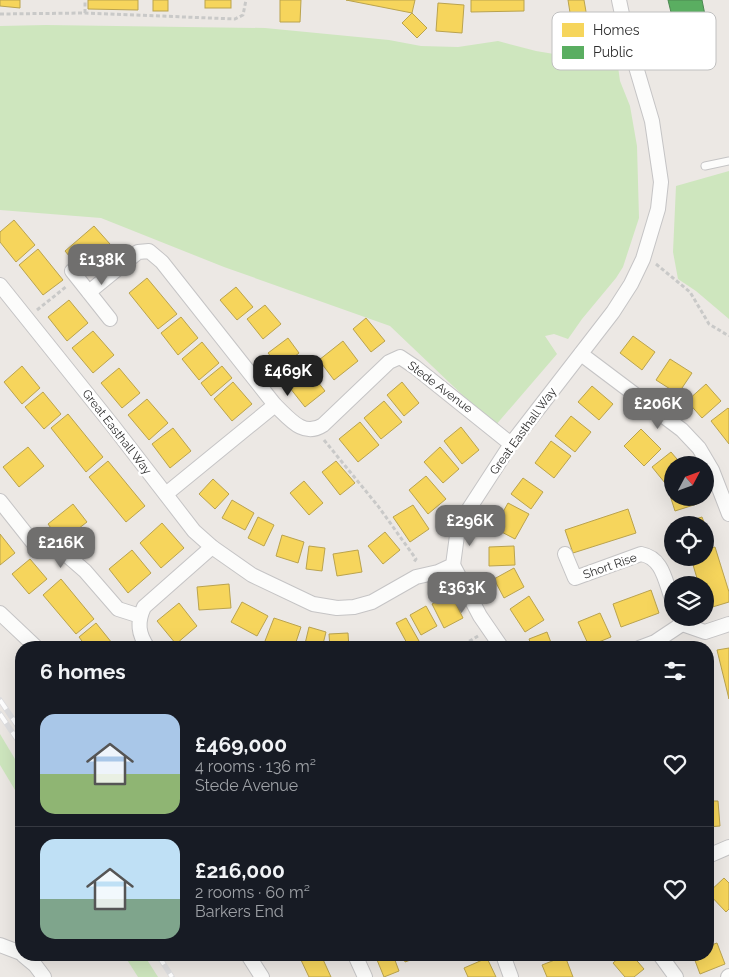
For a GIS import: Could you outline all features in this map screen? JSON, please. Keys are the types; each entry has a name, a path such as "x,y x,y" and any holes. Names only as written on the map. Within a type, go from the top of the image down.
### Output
{"street":[{"name":"Great Easthall Way","path":"0,285 31,314 194,531 212,547 252,576 313,604 337,608 354,607 372,602 416,577 438,572 453,565 458,528 473,502 511,444 614,312 631,284 643,259 658,209 660,182 652,121 637,70"},
{"path":"89,292 138,252 148,251 162,262 275,405 293,422 305,429 316,430"},
{"path":"74,274 110,319"},
{"path":"581,354 682,430 699,448 712,470 729,514"},
{"name":"Stede Avenue","path":"316,430 390,362 400,357 415,366 511,444"},
{"path":"166,494 275,405"},
{"path":"0,501 38,549 62,551 84,571 118,609 140,616"},
{"path":"143,641 138,628 140,616 149,602 212,547"},
{"name":"Short Rise","path":"565,554 575,578 641,554 651,556 658,563 664,578"},
{"path":"453,565 480,616 497,641"},
{"path":"0,613 30,641"},
{"path":"692,626 705,632 729,624"},
{"path":"656,641 675,626"},
{"path":"714,853 729,847"},
{"path":"0,945 15,951"},
{"path":"30,961 44,977"},
{"path":"252,961 262,977"},
{"path":"358,961 365,977"},
{"path":"505,961 511,977"},
{"path":"664,961 676,977"}],"lane":[{"path":"705,166 729,161"}],"path":[{"path":"85,0 85,13"},
{"path":"0,14 85,13 235,19 243,15 246,0"},
{"path":"655,263 690,292 709,324 729,336"},
{"path":"41,318 31,314 74,274"},
{"path":"316,430 378,506 416,559 412,566 419,564"},
{"path":"469,641 489,629"}],"green space":[{"path":"0,26 265,28 389,40 421,46 458,47 498,41 552,54 552,70 618,70 620,81 630,106 637,146 639,218 623,267 568,339 554,334 545,336 557,354 495,426 390,326 224,267 101,218 0,210"},
{"path":"729,171 729,319 696,291 678,279 673,252 676,186"},
{"path":"0,734 15,759 15,790 0,765"},
{"path":"128,961 148,961 158,977 138,977"}],"building: Homes":[{"path":"0,0 20,0 20,8 0,6"},
{"path":"88,0 138,0 138,10 88,9"},
{"path":"153,0 168,0 168,11 153,11"},
{"path":"205,0 231,0 231,8 205,8"},
{"path":"280,0 301,0 300,22 280,22"},
{"path":"346,0 415,0 412,13"},
{"path":"471,0 524,0 524,11 471,12"},
{"path":"568,0 584,0 586,12 570,12"},
{"path":"438,3 464,5 462,33 436,31"},
{"path":"412,13 427,28 417,38 402,23"},
{"path":"14,220 35,245 16,262 0,242 0,232"},
{"path":"94,226 110,244 80,269 65,251"},
{"path":"38,249 63,280 43,295 19,265"},
{"path":"147,278 177,314 158,329 129,293"},
{"path":"236,287 253,307 237,320 220,300"},
{"path":"69,300 88,323 67,341 48,317"},
{"path":"265,305 281,324 263,339 247,319"},
{"path":"181,317 198,338 178,355 161,333"},
{"path":"366,318 385,341 371,352 353,329"},
{"path":"93,331 114,355 93,373 72,348"},
{"path":"633,336 655,352 642,370 620,353"},
{"path":"288,338 299,353 280,368 268,353"},
{"path":"343,341 358,361 334,380 319,360"},
{"path":"202,342 219,363 199,380 182,359"},
{"path":"670,359 692,373 678,394 656,380"},
{"path":"22,366 40,388 22,404 4,382"},
{"path":"222,366 232,378 211,396 201,383"},
{"path":"119,368 140,393 122,408 101,383"},
{"path":"310,372 325,391 305,407 290,388"},
{"path":"233,382 252,404 232,421 214,399"},
{"path":"402,382 419,403 404,416 387,395"},
{"path":"706,384 721,401 702,418 687,401"},
{"path":"592,386 613,404 599,420 578,402"},
{"path":"43,392 61,414 44,429 25,407"},
{"path":"147,399 168,423 149,440 128,415"},
{"path":"384,401 402,422 381,439 364,418"},
{"path":"729,409 729,444 711,421"},
{"path":"68,414 103,457 86,472 51,428"},
{"path":"571,416 591,432 575,452 555,436"},
{"path":"360,422 379,445 358,462 339,439"},
{"path":"461,427 479,450 462,464 444,441"},
{"path":"173,428 191,451 170,468 152,444"},
{"path":"641,429 661,449 644,466 624,446"},
{"path":"551,441 571,456 554,478 535,463"},
{"path":"28,447 44,466 19,487 3,467"},
{"path":"440,447 459,469 443,483 424,462"},
{"path":"671,452 674,456 666,456"},
{"path":"664,458 664,482 652,467"},
{"path":"108,461 145,506 126,522 89,477"},
{"path":"336,461 355,483 340,495 322,472"},
{"path":"426,476 446,499 428,514 409,490"},
{"path":"523,478 543,492 531,509 511,494"},
{"path":"213,479 229,494 215,509 199,494"},
{"path":"304,481 323,503 309,515 290,493"},
{"path":"232,500 254,513 245,530 222,518"},
{"path":"508,503 529,514 515,539 494,528"},
{"path":"73,504 87,522 61,542 48,524"},
{"path":"413,505 429,529 410,542 393,517"},
{"path":"673,506 691,506 675,511"},
{"path":"628,509 636,533 573,553 565,530"},
{"path":"258,517 274,525 264,546 248,538"},
{"path":"162,523 184,548 161,568 140,543"},
{"path":"385,532 400,550 383,564 368,546"},
{"path":"0,534 15,553 0,565"},
{"path":"282,535 304,542 298,563 276,556"},
{"path":"309,546 325,548 322,571 306,569"},
{"path":"514,546 515,565 489,566 489,547"},
{"path":"714,547 729,592 729,602 714,607 714,576 696,576 693,566 714,566"},
{"path":"132,550 151,573 128,593 109,569"},
{"path":"358,550 362,572 337,576 333,554"},
{"path":"30,559 47,579 29,594 12,574"},
{"path":"514,568 524,587 504,598 494,579"},
{"path":"61,579 94,619 76,634 43,595"},
{"path":"229,584 231,608 199,610 197,587"},
{"path":"651,590 659,613 621,627 613,604"},
{"path":"451,594 463,618 444,628 432,604"},
{"path":"529,596 544,620 525,632 510,609"},
{"path":"242,602 268,616 257,636 231,622"},
{"path":"179,603 197,626 180,641 174,641 157,621"},
{"path":"426,606 437,626 421,635 410,615"},
{"path":"600,613 611,637 601,641 587,641 578,622"},
{"path":"274,618 301,627 296,641 265,641"},
{"path":"406,618 419,641 406,641 396,623"},
{"path":"96,623 110,641 82,641 79,637"},
{"path":"309,627 326,632 324,641 306,641"},
{"path":"547,632 550,641 530,641 529,639"},
{"path":"348,633 349,641 330,641 329,634"},
{"path":"729,648 729,699 717,650"},
{"path":"714,801 718,801 720,826 714,826"},
{"path":"724,878 729,883 729,909 726,912 714,899 714,887"},
{"path":"717,943 725,964 700,974 695,961 714,961 714,944"},
{"path":"301,961 324,961 331,977 309,977"},
{"path":"377,961 395,961 399,971 384,977"},
{"path":"480,961 488,961 496,977 468,977 464,968"},
{"path":"552,961 567,961 573,977 547,977 542,965"},
{"path":"615,961 637,961 644,969 634,977 625,977 613,963"}],"building: Public":[{"path":"668,0 702,0 704,12 671,12"}],"railway":[{"path":"0,700 15,722"},
{"path":"0,714 15,736"},
{"path":"162,961 172,977"}]}
